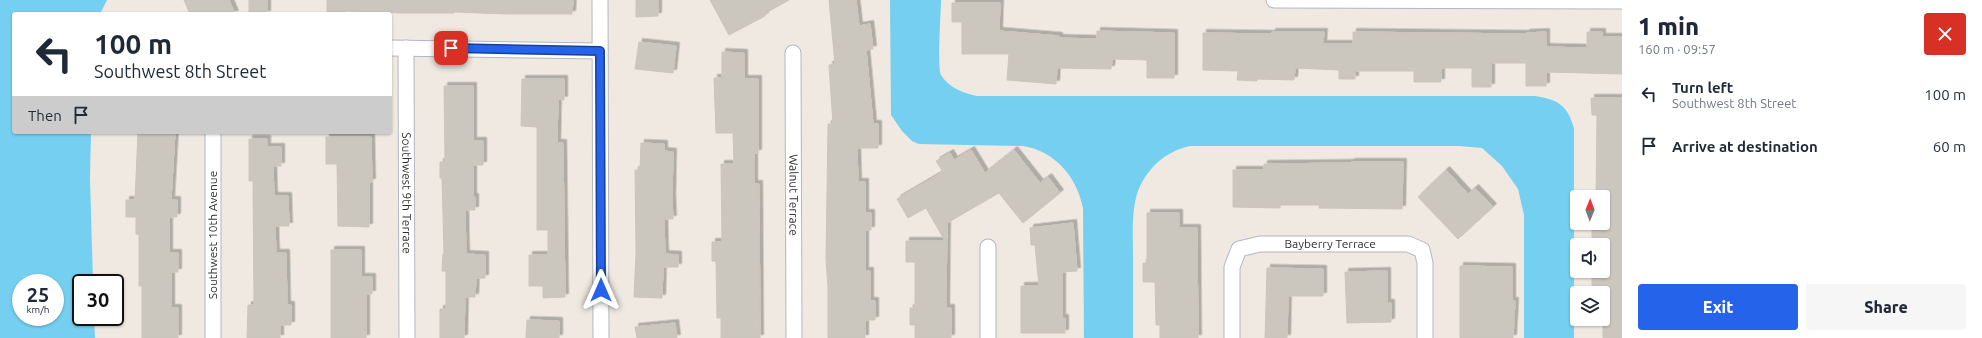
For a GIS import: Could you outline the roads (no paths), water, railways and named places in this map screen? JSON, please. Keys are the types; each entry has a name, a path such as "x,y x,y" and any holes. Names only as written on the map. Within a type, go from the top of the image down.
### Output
{"street":[{"path":"600,0 601,338"},
{"path":"1274,0 1622,1"},
{"path":"392,48 600,51"},
{"name":"Southwest 9th Terrace","path":"406,48 407,338"},
{"name":"Walnut Terrace","path":"793,53 794,338"},
{"name":"Southwest 10th Avenue","path":"213,134 213,338"},
{"name":"Bayberry Terrace","path":"1232,338 1232,267 1239,249 1260,244 1408,244 1422,250 1425,263 1425,338"},
{"path":"988,247 988,338"}],"water":[{"path":"0,0 107,0 101,12 12,12 12,134 91,134 90,178 93,274 72,274 72,326 94,326 95,338 0,338"},
{"path":"890,0 941,0 939,51 941,75 952,87 977,96 1535,96 1550,99 1565,109 1574,128 1574,190 1570,190 1570,230 1574,230 1574,238 1570,238 1570,278 1574,278 1574,286 1570,286 1570,326 1574,326 1574,338 1524,338 1524,215 1518,189 1502,166 1482,148 1459,146 1190,146 1181,148 1165,156 1158,162 1147,175 1138,191 1134,207 1133,224 1133,338 1084,338 1083,208 1076,186 1063,167 1045,153 1023,146 919,144 912,141 902,131 891,115"}]}
